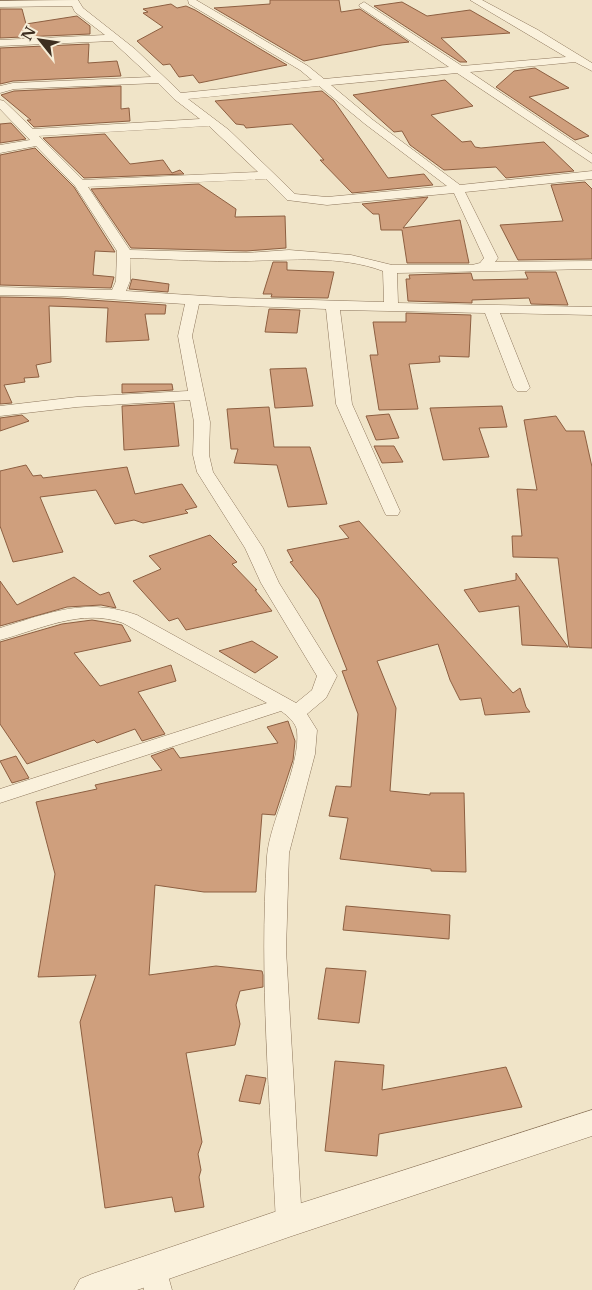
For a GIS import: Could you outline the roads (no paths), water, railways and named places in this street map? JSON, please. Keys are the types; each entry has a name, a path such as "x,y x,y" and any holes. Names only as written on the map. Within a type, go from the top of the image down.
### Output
{"street":[{"path":"475,0 534,32 592,68"},
{"path":"0,4 74,1 79,10 116,38 178,97 225,132 291,196 307,200 346,200 592,175"},
{"path":"192,2 304,68 318,82 458,189 491,258 485,266"},
{"path":"364,5 592,159"},
{"path":"0,43 116,38"},
{"path":"178,97 318,82 575,59"},
{"path":"0,90 13,86 61,83 160,80"},
{"path":"0,104 80,184 125,254 123,281 118,293"},
{"path":"0,148 33,137 210,122"},
{"path":"80,184 268,175"},
{"path":"125,254 246,257 289,254 351,259 374,263 390,269 472,269 485,266 592,265"},
{"path":"390,269 391,307"},
{"path":"0,291 118,293 193,300 334,306 592,310"},
{"path":"0,796 314,702 324,688 326,676 270,583 254,548 205,472 201,455 202,422 185,336 193,300"},
{"path":"334,306 344,404 392,511"},
{"path":"491,309 522,388"},
{"path":"0,411 77,402 198,395"},
{"path":"0,634 64,615 94,610 113,612 130,619 289,708 307,730 305,754 278,854 275,950 289,1222"},
{"path":"92,1290 156,1280 289,1222 592,1123"}]}
